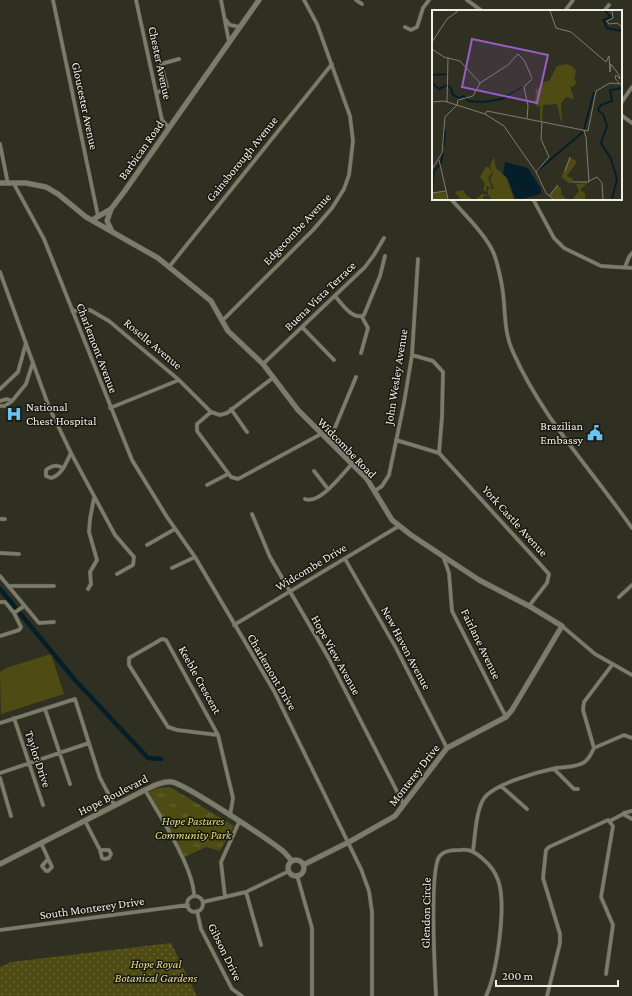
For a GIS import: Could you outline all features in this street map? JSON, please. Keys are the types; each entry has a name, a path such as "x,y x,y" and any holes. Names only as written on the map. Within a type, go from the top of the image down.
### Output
{"street":[{"name":"Gloucester Avenue","path":"53,0 98,216"},
{"name":"Chester Avenue","path":"136,0 162,120 169,128"},
{"path":"221,0 229,42"},
{"name":"Barbican Road","path":"92,220 111,209 259,0"},
{"name":"Edgecombe Avenue","path":"223,320 312,230 332,208 344,189 353,154 353,128 332,64 306,0"},
{"path":"356,0 362,4"},
{"path":"405,27 411,30 417,27 423,8 429,0"},
{"path":"467,0 481,10"},
{"path":"566,10 572,0"},
{"path":"605,10 609,5"},
{"path":"225,18 230,25 240,27"},
{"path":"157,93 167,87 161,64 179,59"},
{"name":"Gainsborough Avenue","path":"169,267 332,64"},
{"path":"622,102 632,87"},
{"path":"622,115 632,123"},
{"name":"Charlemont Avenue","path":"0,144 11,184 44,239 110,408 132,460 167,517"},
{"path":"0,183 36,184 46,187 58,194 92,220"},
{"path":"452,200 494,253 502,287 507,333 512,351 524,374 560,434 632,528"},
{"path":"534,200 554,238 564,248 601,266 632,268"},
{"path":"111,209 107,221 111,230"},
{"name":"Widcombe Road","path":"92,220 141,247 169,267 211,301 232,334 263,364 298,410 367,479 392,520 399,526 479,580 529,606 562,626 585,646 612,665 632,675"},
{"name":"Buena Vista Terrace","path":"263,364 335,296 370,260 384,238"},
{"path":"625,267 628,257 632,253"},
{"path":"362,317 367,311 375,291 385,256"},
{"name":"John Wesley Avenue","path":"374,491 382,486 389,475 396,440 412,355 418,259"},
{"path":"0,272 50,407 71,453 115,535 134,557 133,564 117,574"},
{"path":"335,296 350,313 362,317 368,328 360,353"},
{"name":"Roselle Avenue","path":"72,311 90,310 103,317 179,380 212,412"},
{"path":"302,327 334,360"},
{"path":"0,389 18,372 26,342"},
{"path":"396,440 439,453 442,417 443,372 433,361 412,355"},
{"path":"0,406 5,406 12,401 26,384 33,362"},
{"path":"274,377 232,409 220,415 212,412 198,422 197,429 228,474 231,477 238,479 321,434"},
{"path":"329,442 356,377"},
{"path":"110,408 179,380"},
{"path":"0,401 8,399 12,401"},
{"path":"232,409 247,432"},
{"path":"64,468 58,466 49,468 45,472 46,476 49,478 54,478 64,468 71,453"},
{"name":"York Castle Avenue","path":"439,453 549,574 547,583 529,606"},
{"path":"305,499 309,501 316,500 352,464"},
{"path":"314,471 328,489"},
{"path":"208,485 228,474"},
{"path":"88,589 91,584 90,572 97,560 89,532 94,498"},
{"name":"Hope View Avenue","path":"252,514 270,557 328,657 404,805"},
{"name":"Charlemont Drive","path":"167,517 195,557 274,691 349,842 369,891 372,912 372,996"},
{"name":"Widcombe Drive","path":"234,625 399,526"},
{"path":"147,545 175,529"},
{"path":"0,553 19,554"},
{"name":"Fairlane Avenue","path":"442,554 449,573 452,611 506,717"},
{"path":"172,568 195,557"},
{"name":"New Haven Avenue","path":"345,559 396,648 447,748"},
{"path":"0,576 39,623 54,622"},
{"path":"8,586 54,586"},
{"path":"619,597 632,586"},
{"path":"0,602 5,602 20,623 19,630 0,636"},
{"path":"14,613 24,606"},
{"name":"Monterey Drive","path":"303,865 349,842 395,816 433,764 447,748 506,717 512,710 562,626"},
{"name":"Keeble Crescent","path":"218,735 177,730 168,727 129,665 129,658 162,639 165,639 218,735 233,798 230,816"},
{"path":"594,748 583,710 584,702 612,665"},
{"path":"0,723 75,699 100,778 116,806"},
{"path":"45,709 70,784"},
{"name":"Taylor Drive","path":"14,718 43,805"},
{"path":"486,996 495,972 502,904 499,881 491,865 473,851 482,802 486,797 502,786 554,769 584,763 594,748 624,735 632,738"},
{"path":"0,773 90,743"},
{"path":"554,769 574,789 578,789"},
{"path":"0,778 11,816"},
{"name":"Hope Boulevard","path":"0,864 145,790 162,783 177,784 230,816 271,842 285,853 292,862"},
{"path":"502,786 527,809"},
{"path":"145,790 189,873 194,889 194,896"},
{"path":"547,996 560,943 560,934 542,878 546,850 548,847 632,811"},
{"path":"623,814 632,819"},
{"path":"85,821 100,850"},
{"path":"606,974 613,925 601,897 613,826 610,821"},
{"path":"225,897 221,862 239,822"},
{"path":"41,843 48,859"},
{"name":"Glendon Circle","path":"436,996 434,885 438,862 440,856 452,850 473,851"},
{"path":"298,860 303,865 302,872 297,875 292,874 289,871 289,865 292,862 298,860"},
{"path":"203,902 246,892 289,871"},
{"path":"297,875 312,928 312,996"},
{"path":"246,892 261,945"},
{"path":"194,896 201,898 203,902 201,909 197,911 190,910 188,905 188,900 194,896"},
{"name":"South Monterey Drive","path":"0,930 188,905"},
{"name":"Gibson Drive","path":"197,911 201,929 232,989 242,996"}],"green space":[{"path":"51,654 64,694 1,714 0,672 6,668"},
{"name":"Hope Pastures Community Park","path":"170,787 234,826 220,851 206,847 184,857 149,792 158,788"},
{"name":"Hope Royal Botanical Gardens","path":"171,943 197,996 0,996 0,967 11,962"}],"waterway":[{"path":"0,589 75,680 148,758 161,759"}],"place":[{"name":"National Chest Hospital","path":"14,414"},
{"name":"Brazilian Embassy","path":"595,433"}]}
